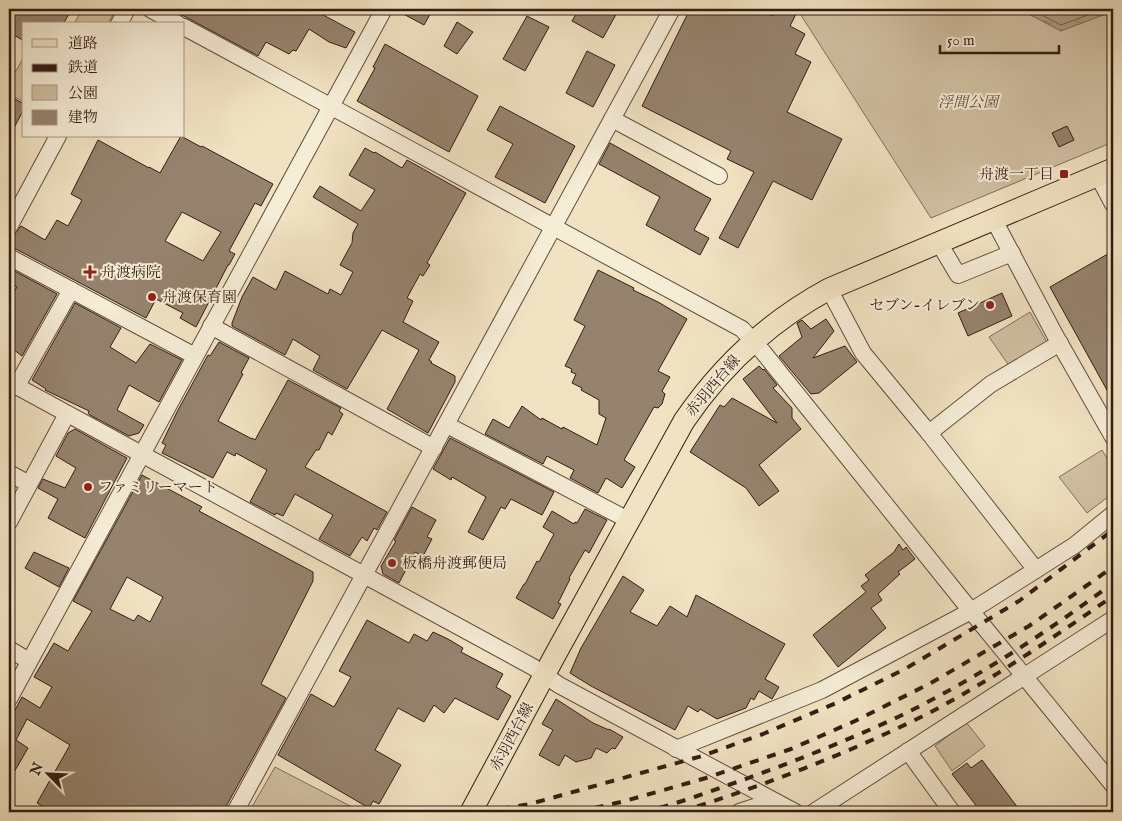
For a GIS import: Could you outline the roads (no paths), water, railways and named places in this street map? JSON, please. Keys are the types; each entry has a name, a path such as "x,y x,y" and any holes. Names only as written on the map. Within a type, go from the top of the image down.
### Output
{"main road":[{"name":"赤羽西台線","path":"471,812 670,445 700,398 718,375 754,340 790,312 829,289 1106,173"}],"street":[{"path":"120,22 127,9"},
{"path":"150,9 174,22"},
{"path":"9,699 384,9"},
{"path":"235,812 672,9"},
{"path":"185,28 742,329 754,340 1113,785"},
{"path":"612,119 718,176"},
{"path":"9,227 57,138"},
{"path":"1106,173 1113,204"},
{"path":"994,220 1113,437"},
{"path":"939,243 958,275 1012,253"},
{"path":"9,257 195,356"},
{"path":"829,289 863,353 929,433 1036,570"},
{"path":"71,290 13,385 545,675 559,685 676,749 795,812"},
{"path":"211,326 434,448"},
{"path":"929,433 991,384 1060,343"},
{"path":"9,522 67,414"},
{"path":"447,425 630,521"},
{"path":"9,473 29,484"},
{"path":"676,749 822,690 971,611 1075,545 1113,514"},
{"path":"814,812 1113,619"},
{"path":"9,649 30,661"},
{"path":"908,751 952,812"},
{"path":"739,812 772,801"}],"water":[{"path":"1019,9 1106,9 1106,14 1061,31"}],"railway":[{"path":"483,812 530,804 702,756 763,734 836,703 905,669 1019,601 1113,530"},
{"path":"577,812 625,801 706,778 791,749 855,721 929,684 1029,626 1113,567"},
{"path":"642,812 679,802 760,774 839,743 898,717 982,672 1062,620 1113,583"},
{"path":"680,812 805,768 897,729 999,673 1113,596"}],"place":[{"name":"舟渡一丁目","path":"1064,174"},
{"name":"舟渡病院","path":"90,272"},
{"name":"舟渡保育園","path":"152,297"},
{"name":"セブン-イレブン","path":"990,305"},
{"name":"ファミリーマート","path":"88,487"},
{"name":"板橋舟渡郵便局","path":"392,563"}],"park label":[{"name":"浮間公園","path":"968,102"}]}
